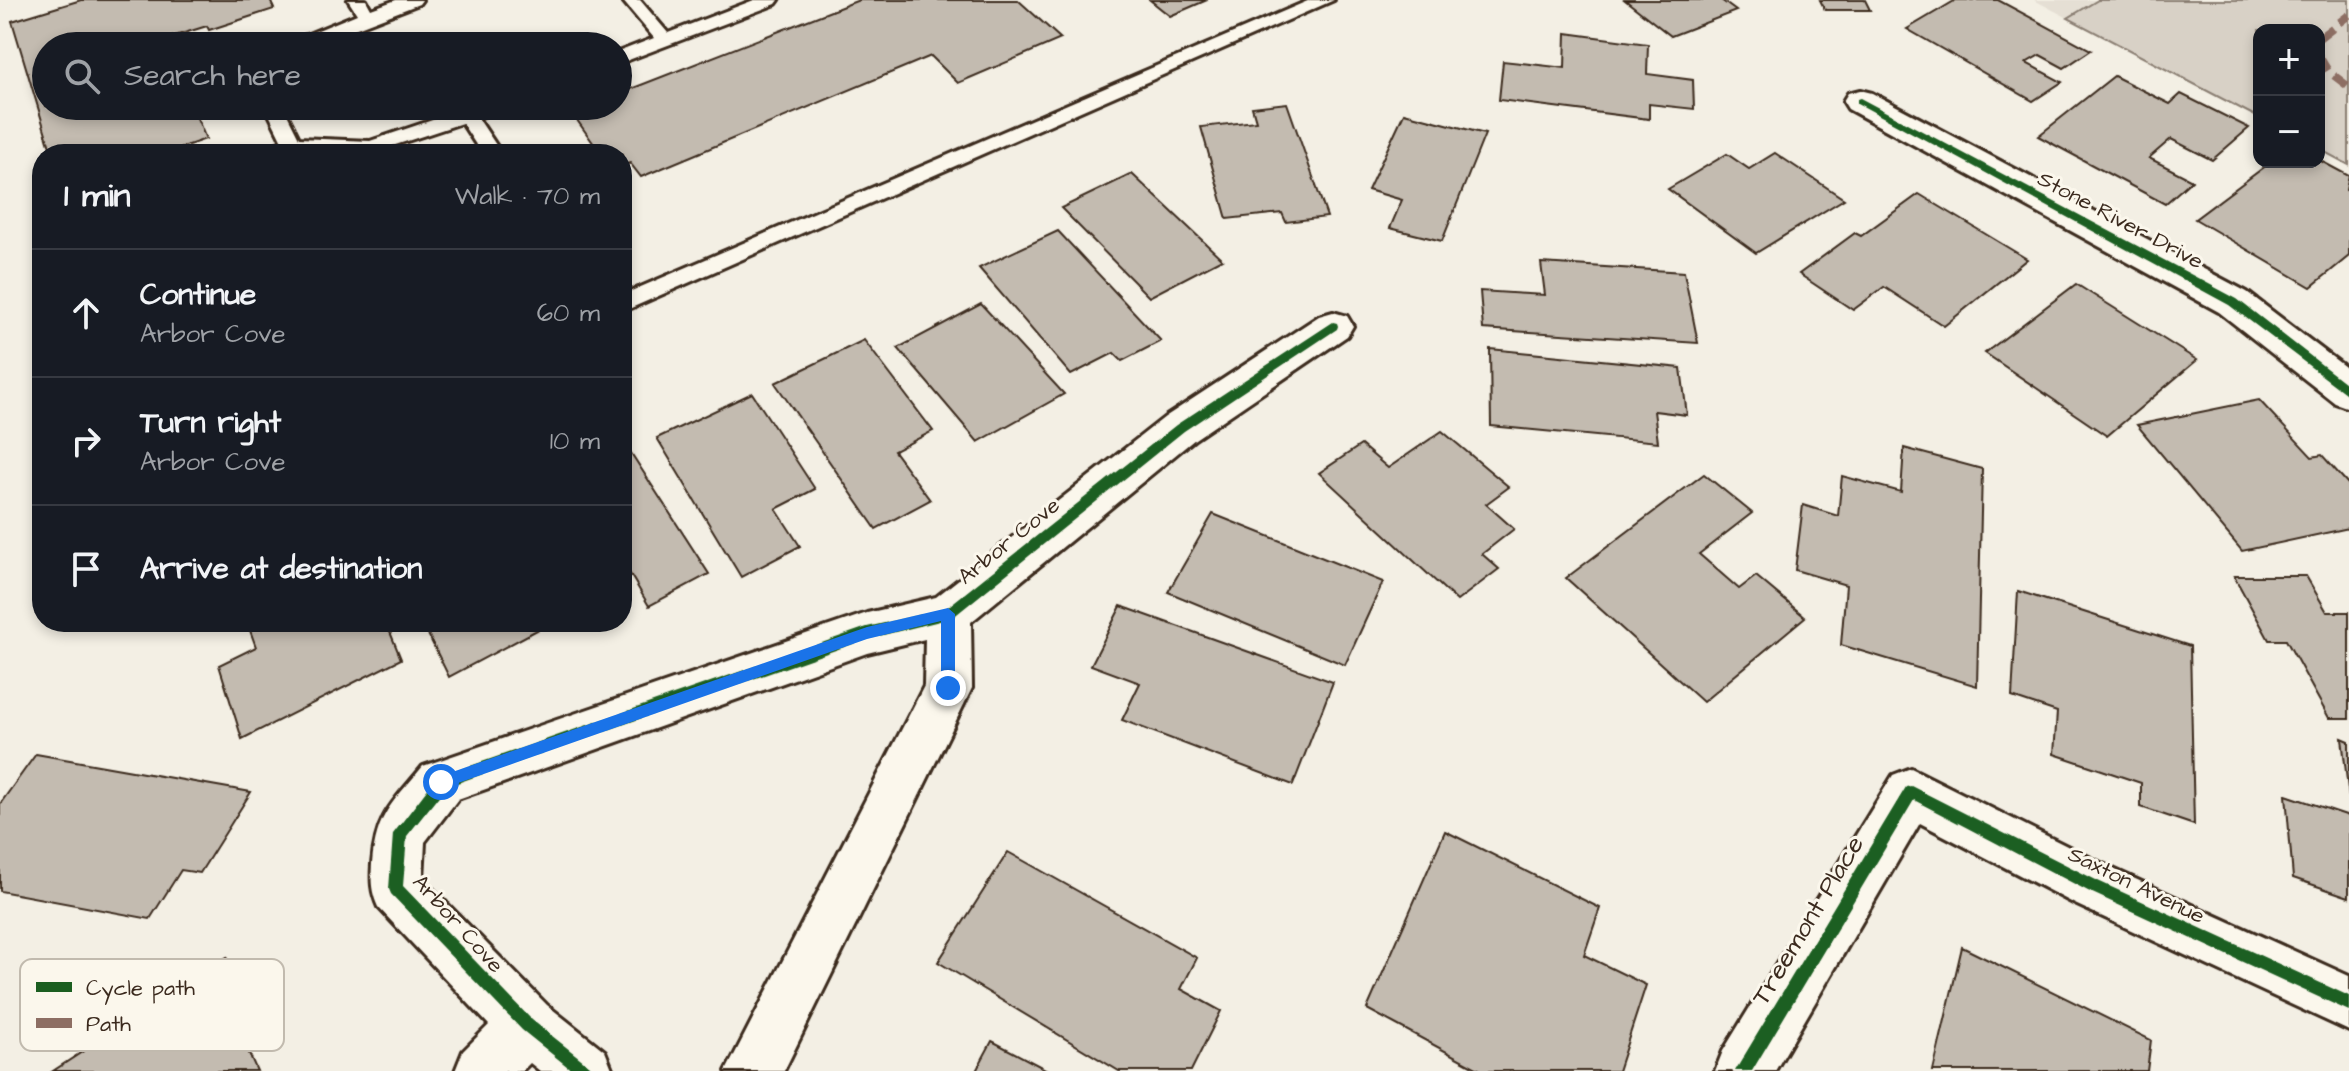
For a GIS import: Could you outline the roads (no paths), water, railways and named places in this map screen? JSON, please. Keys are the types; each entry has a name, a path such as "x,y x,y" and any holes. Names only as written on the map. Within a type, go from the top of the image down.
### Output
{"street":[{"name":"Stone River Drive","path":"1860,101 2233,302 2349,392"},
{"name":"Arbor Cove","path":"585,1071 527,1025 396,889 400,834 441,782 867,633 948,614 1180,428 1333,326"},
{"name":"Arbor Cove","path":"754,1071 948,688 948,614"},
{"name":"Saxton Avenue","path":"1911,792 2093,886 2349,1004"},
{"name":"Treemont Place","path":"1743,1071 1911,792"},
{"path":"483,1071 527,1025"}],"lane":[{"path":"357,0 367,16"},
{"path":"329,32 413,0"},
{"path":"631,0 665,40"},
{"path":"632,53 770,0"},
{"path":"632,300 1325,0"},
{"path":"281,120 293,144"},
{"path":"380,144 455,120"},
{"path":"470,120 485,144"}]}
